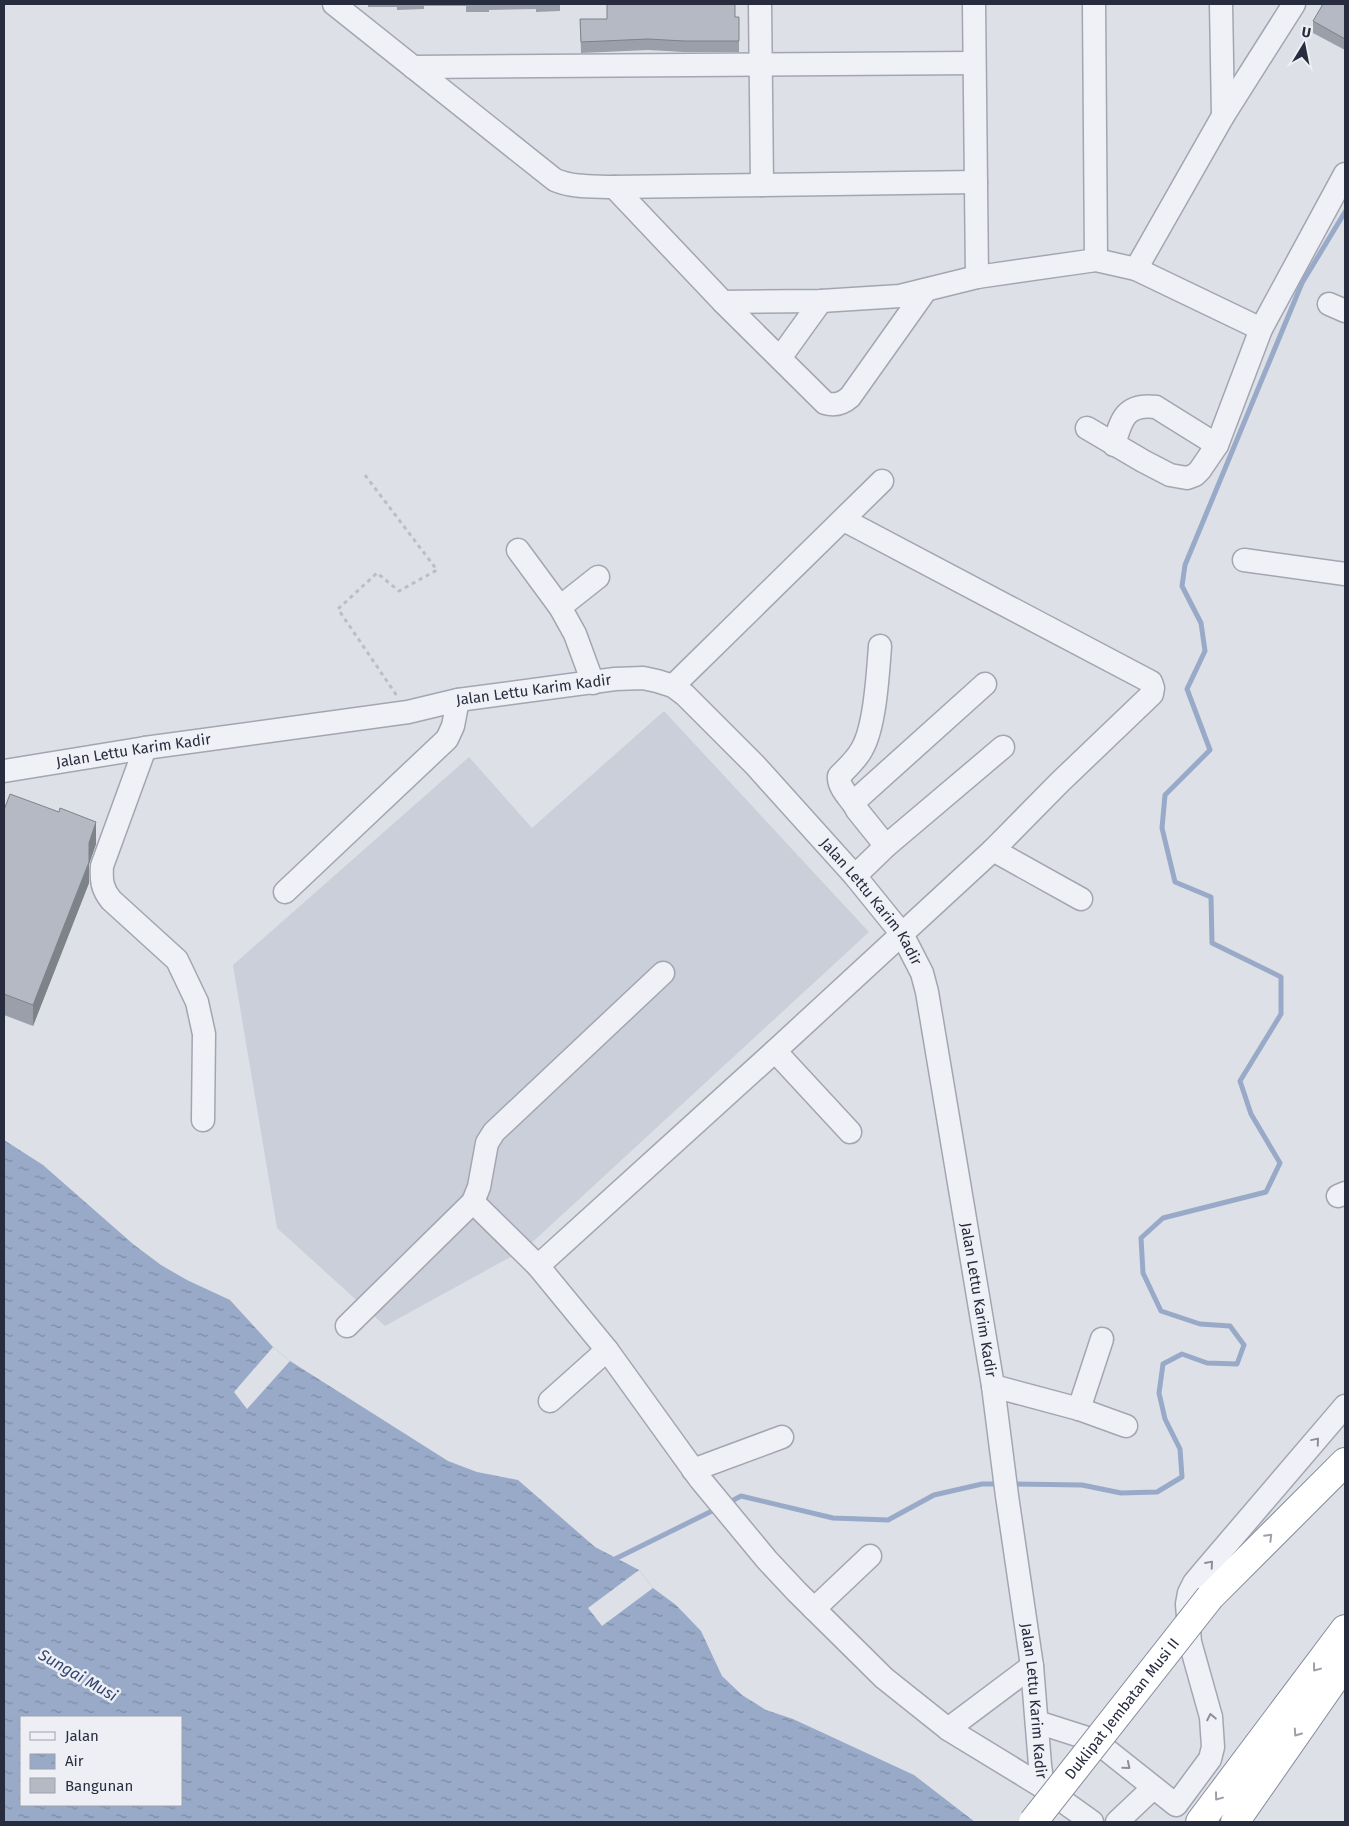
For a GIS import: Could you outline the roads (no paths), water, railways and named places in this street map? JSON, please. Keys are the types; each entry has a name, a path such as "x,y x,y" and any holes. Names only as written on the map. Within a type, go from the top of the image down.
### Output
{"highway":[{"name":"Duklipat Jembatan Musi II","path":"1033,1822 1210,1597 1345,1462"},
{"path":"1200,1822 1345,1629"},
{"path":"1235,1822 1345,1664"}],"street":[{"path":"760,4 762,185"},
{"path":"974,4 977,277"},
{"path":"1094,4 1096,260"},
{"path":"1221,4 1223,116"},
{"path":"1136,269 1223,116 1294,4"},
{"path":"337,5 555,180 575,186 976,182"},
{"path":"413,67 974,63"},
{"path":"1087,428 1170,475 1187,478 1195,475 1217,446 1261,330 1345,174"},
{"path":"614,187 724,302 825,403 838,405 850,397 926,290"},
{"path":"724,302 821,301 900,296 977,277 1096,260 1136,269 1261,330"},
{"path":"780,358 821,301"},
{"path":"1114,445 1122,421 1130,411 1137,406 1146,406 1156,407 1217,446"},
{"path":"673,686 882,481"},
{"path":"538,1266 993,850 1060,782 1152,694 1151,682 844,520"},
{"path":"518,550 560,607 575,634 593,683"},
{"path":"1244,560 1345,574"},
{"path":"560,607 598,577"},
{"path":"880,646 876,692 866,743 861,752 839,776 840,785 886,846"},
{"name":"Jalan Lettu Karim Kadir","path":"4,771 145,748 408,712 458,700 615,679 643,678 673,686 685,695 755,765 855,876 902,934 920,968 927,992 994,1386 1007,1496 1032,1666 1043,1787 1092,1822"},
{"path":"855,806 858,798 985,684"},
{"path":"285,892 447,739 458,700"},
{"path":"855,876 886,846 1003,747"},
{"path":"145,748 102,866 101,882 111,900 177,960 197,1002 204,1034 203,1120"},
{"path":"993,850 1081,899"},
{"path":"347,1326 473,1202 479,1187 486,1143 494,1132 663,973"},
{"path":"775,1051 850,1132"},
{"path":"473,1202 538,1266 607,1350 693,1470 767,1560 814,1609 884,1678 948,1729 1043,1787"},
{"path":"1079,1409 1102,1339"},
{"path":"550,1401 607,1350"},
{"path":"994,1386 1079,1409 1126,1426"},
{"path":"1037,1722 1090,1739 1108,1751 1153,1788 1171,1814 1210,1759 1213,1747 1212,1717 1190,1642 1189,1593 1194,1583 1204,1571 1345,1406"},
{"path":"693,1470 782,1437"},
{"path":"814,1609 870,1556"},
{"path":"948,1729 1032,1666"},
{"path":"1117,1822 1153,1788"}],"water":[{"name":"Sungai Musi","path":"4,1140 43,1165 133,1244 161,1265 187,1280 230,1300 273,1347 290,1361 448,1461 477,1472 518,1480 595,1547 639,1570 653,1588 676,1605 701,1631 722,1676 742,1695 766,1710 793,1719 914,1775 975,1822 4,1822"}],"waterway":[{"path":"1011,1484 1082,1485 1121,1493 1157,1492 1182,1477 1180,1449 1165,1419 1159,1393 1163,1364 1182,1354 1207,1363 1237,1364 1244,1345 1230,1326 1200,1324 1161,1311 1143,1273 1141,1238 1163,1218 1266,1192 1280,1163 1251,1114 1240,1081 1281,1014 1281,977 1212,943 1211,897 1175,882 1162,828 1165,795 1210,750 1187,689 1205,651 1201,623 1182,586 1185,565 1302,283 1345,212"},
{"path":"728,1503 741,1496 833,1518 888,1520 934,1495 982,1484 1000,1484"},
{"path":"611,1561 718,1508"}]}
